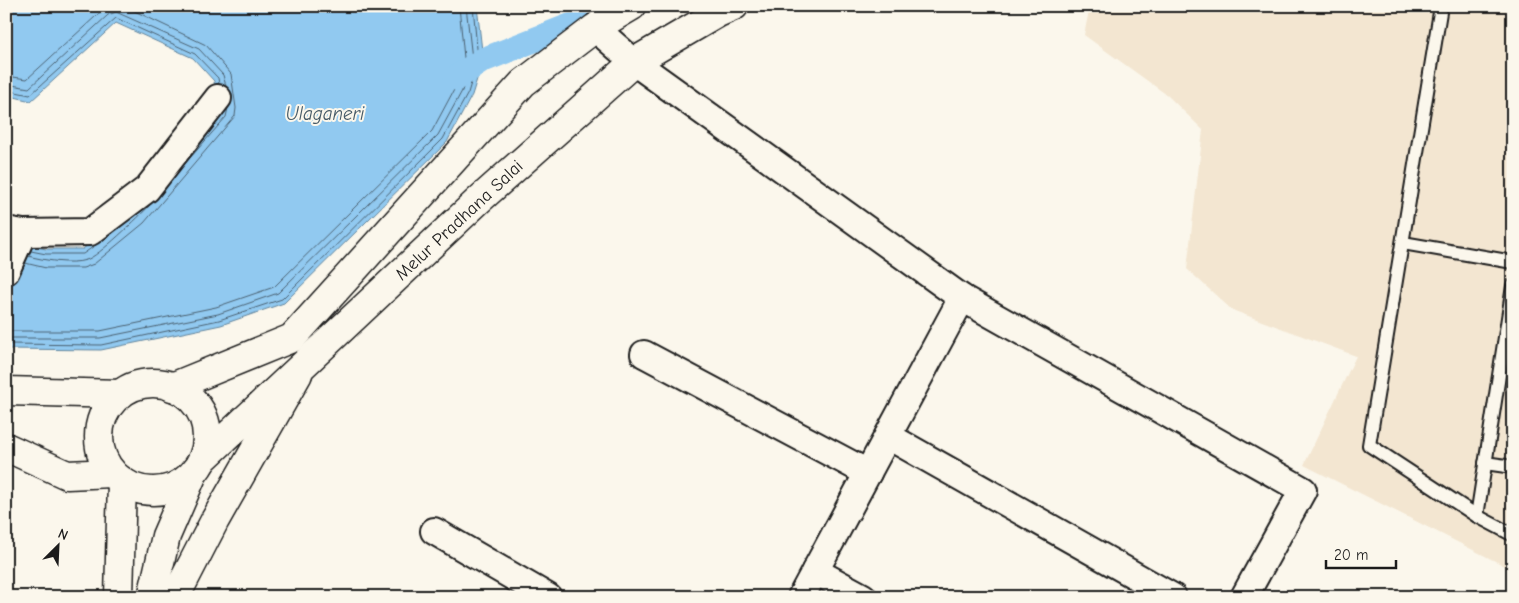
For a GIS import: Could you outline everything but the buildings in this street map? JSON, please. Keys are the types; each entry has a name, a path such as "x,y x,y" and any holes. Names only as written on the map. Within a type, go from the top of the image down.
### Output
{"main road":[{"name":"Melur Pradhana Salai","path":"197,468 302,366 479,200 634,62 718,13 734,6"},
{"path":"172,387 292,338 523,83 614,13"},
{"path":"164,597 182,584 215,520 302,366"},
{"path":"152,597 166,536 197,468 207,442 206,425 199,409 188,395 172,387 154,383 136,386 121,394 108,407 101,423 99,440 103,458 117,477 139,489 158,491 176,487 197,468"},
{"path":"6,391 121,394"},
{"path":"6,447 67,475 117,477"},
{"path":"117,477 119,597"}],"street":[{"path":"614,13 634,62 962,298 1303,490 1244,597"},
{"path":"6,271 15,232 90,232 147,189 218,98"},
{"path":"801,597 962,298"},
{"path":"644,354 868,473"},
{"path":"888,436 1174,597"},
{"path":"434,531 535,594"},
{"path":"815,571 863,597"}],"lane":[{"path":"1442,6 1369,446 1476,516 1513,535"},
{"path":"1403,243 1513,262"},
{"path":"1476,516 1513,286"},
{"path":"1485,463 1513,467"}],"shaded area":[{"path":"1090,6 1513,6 1513,570 1304,465 1356,356 1232,310 1187,269 1203,130 1167,95 1084,35"}],"water":[{"name":"Ulaganeri","path":"6,6 477,6 483,60 472,95 447,142 284,303 221,325 101,350 6,349 6,240 46,249 83,249 130,210 217,110 214,81 193,58 116,23 31,101 6,95"}],"waterway":[{"path":"456,78 483,60 585,20 607,6"}]}
